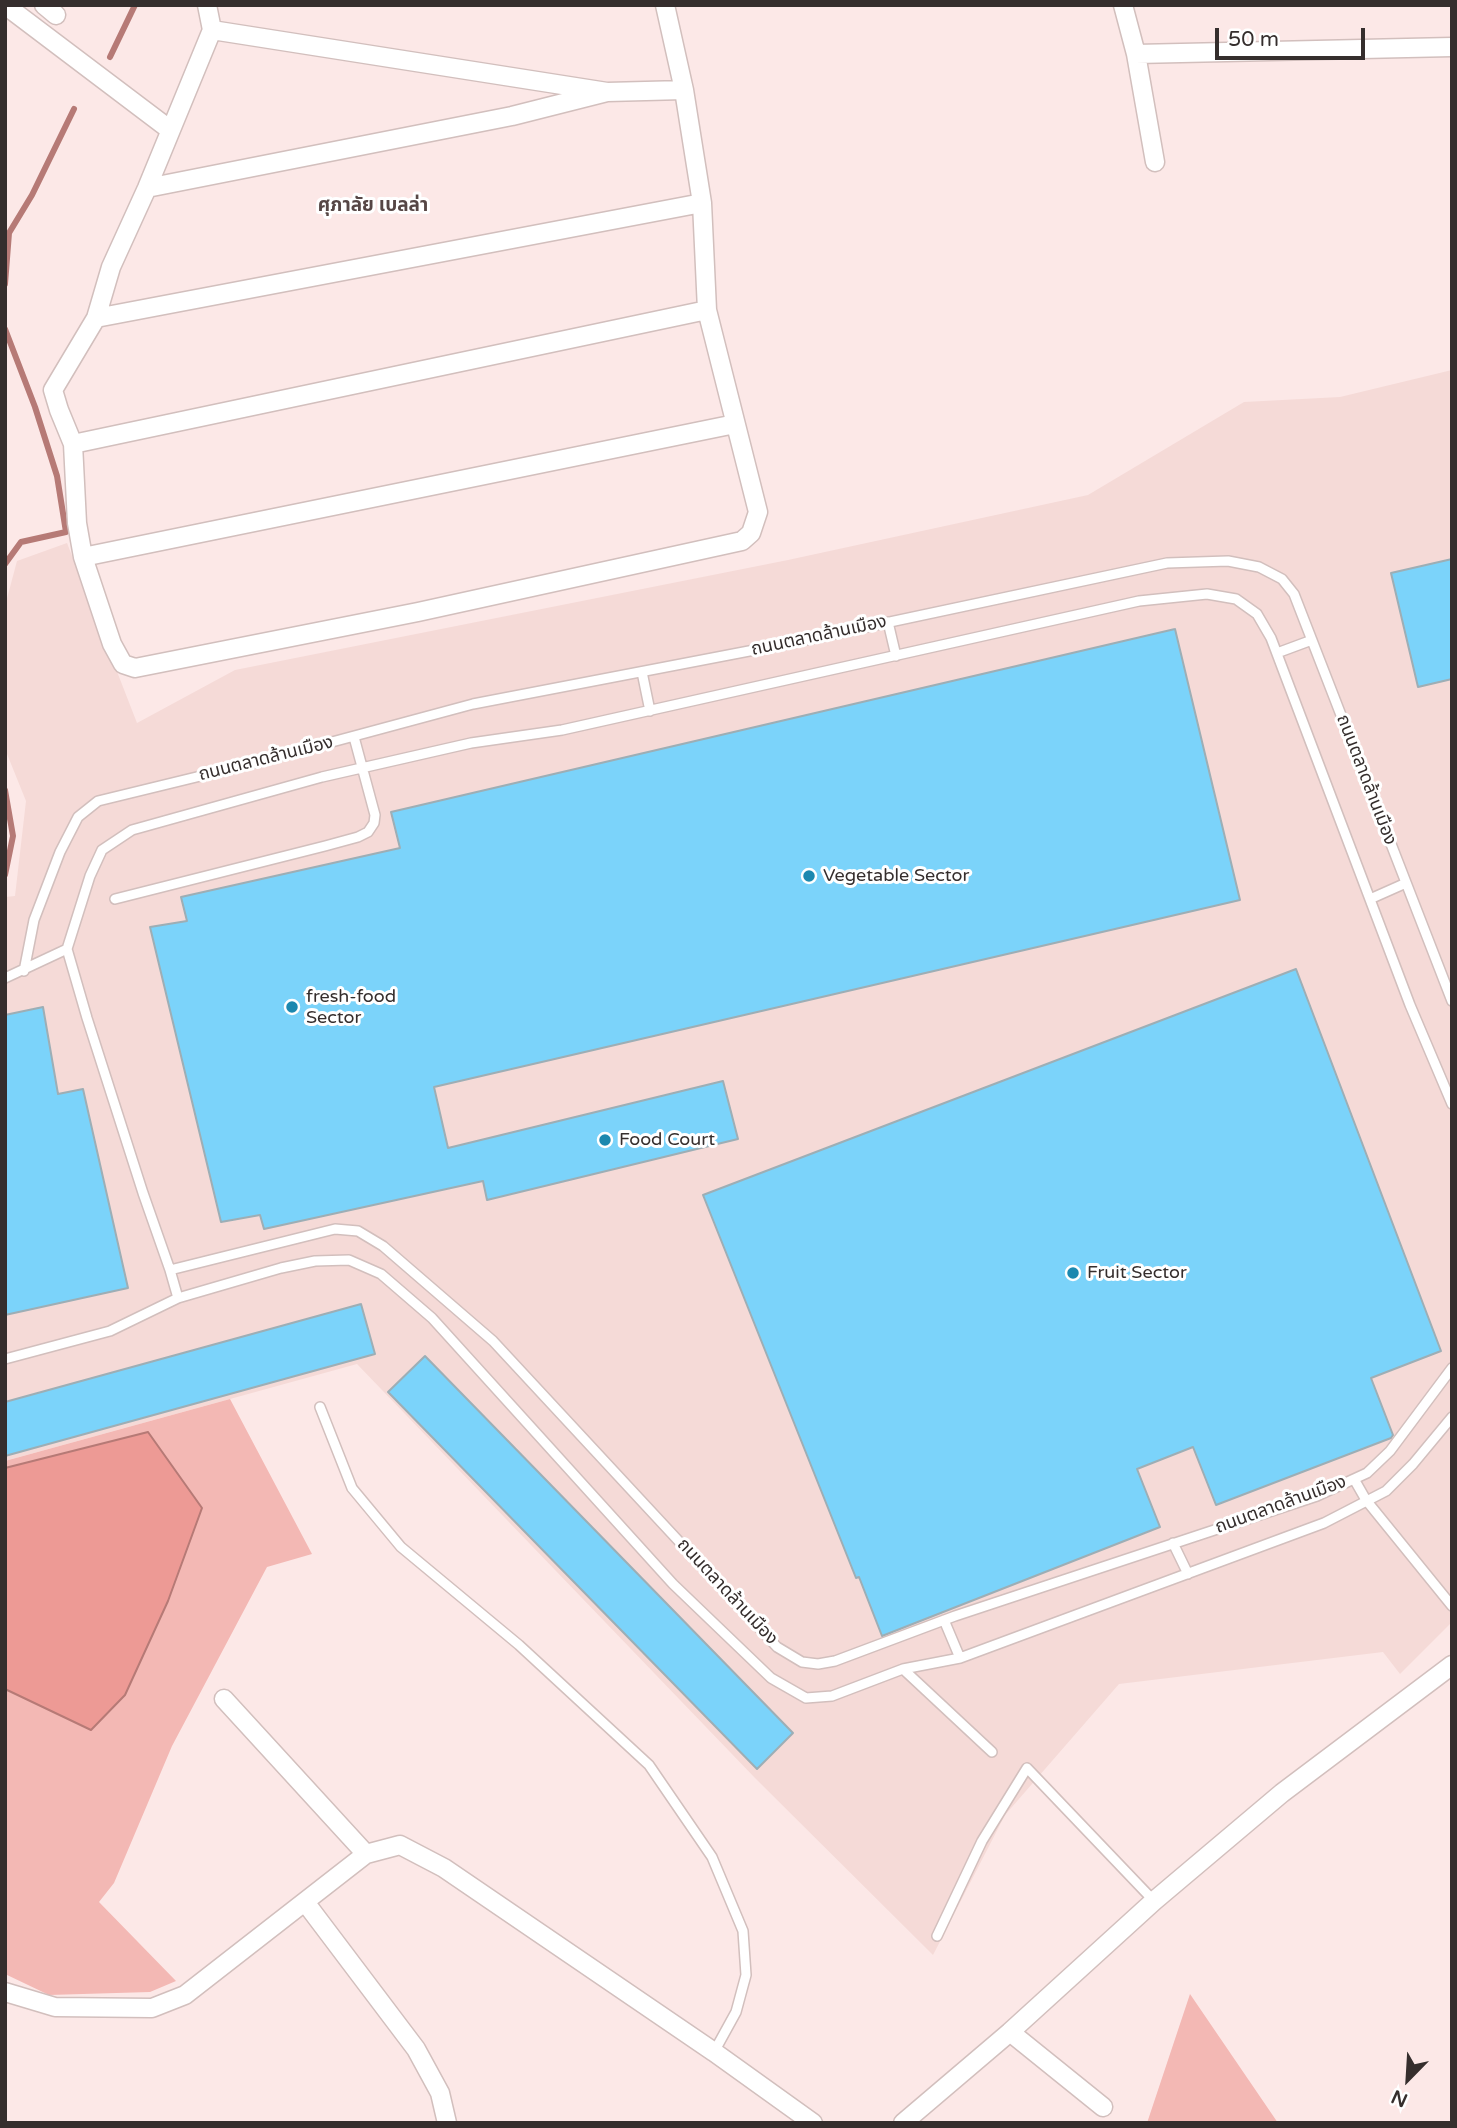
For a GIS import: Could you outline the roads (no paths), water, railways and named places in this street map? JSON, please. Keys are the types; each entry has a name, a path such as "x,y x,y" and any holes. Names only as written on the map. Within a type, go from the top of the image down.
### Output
{"street":[{"path":"5,5 169,129"},
{"path":"206,5 212,30 169,129 147,188 111,267 96,318 53,390 74,444 76,523 83,557 112,643 123,664 135,668 418,612 742,541 751,533 758,512 707,310 702,203 684,90 665,5"},
{"path":"1123,5 1136,54 1155,162"},
{"path":"212,30 607,92 684,90"},
{"path":"1136,54 1452,47"},
{"path":"147,188 513,116 607,92"},
{"path":"96,318 702,203"},
{"path":"74,444 707,310"},
{"path":"83,557 735,424"},
{"path":"903,2123 1010,2032 1154,1901 1282,1793 1452,1665"},
{"path":"224,1699 366,1854"},
{"path":"5,1992 55,2007 152,2008 185,1995 366,1854 400,1845 444,1868 714,2052 813,2123"},
{"path":"305,1902 416,2049 440,2093 447,2123"},
{"path":"1010,2032 1103,2107"}],"lane":[{"name":"ถนนตลาดล้านเมือง","path":"24,971 34,920 60,852 78,817 98,801 354,737 473,704 888,622 1167,562 1228,561 1259,567 1282,579 1294,594 1452,1001"},
{"name":"ถนนตลาดล้านเมือง","path":"67,949 90,876 102,850 132,830 363,767 471,743 562,730 1139,601 1207,594 1236,599 1257,614 1277,653 1370,899 1452,1104"},
{"path":"888,622 896,656"},
{"path":"1277,653 1312,640"},
{"path":"642,672 650,711"},
{"path":"115,899 325,846 368,832 374,823 375,815 354,737"},
{"path":"1370,899 1406,883"},
{"path":"5,978 67,949 178,1298"},
{"name":"ถนนตลาดล้านเมือง","path":"170,1270 335,1229 358,1231 383,1246 493,1341 777,1647 802,1662 818,1664 835,1661 944,1620 1317,1496 1367,1473 1390,1451 1452,1368"},
{"name":"ถนนตลาดล้านเมือง","path":"5,1359 110,1331 178,1298 281,1268 315,1261 349,1260 381,1274 432,1318 673,1584 771,1678 806,1698 832,1696 903,1669 960,1658 1324,1523 1386,1491 1413,1464 1452,1417"},
{"path":"320,1407 352,1488 401,1547 519,1645 649,1765 712,1857 743,1931 746,1975 736,2012 714,2052"},
{"path":"1354,1479 1366,1500 1452,1606"},
{"path":"1173,1543 1188,1574"},
{"path":"944,1620 960,1658"},
{"path":"903,1669 992,1752"},
{"path":"937,1936 982,1841 1027,1768 1154,1901"}],"waterway":[{"path":"110,57 135,5"},
{"path":"5,284 9,233 32,195 74,109"},
{"path":"5,329 35,407 57,476 66,532 21,542 5,564"},
{"path":"5,790 13,836 5,875"}],"place":[{"name":"Vegetable Sector","path":"809,876"},
{"name":"fresh-food Sector","path":"292,1007"},
{"name":"Food Court","path":"605,1140"},
{"name":"Fruit Sector","path":"1073,1273"}],"district":[{"name":"ศุภาลัย เบลล่า","path":"373,206"}]}
